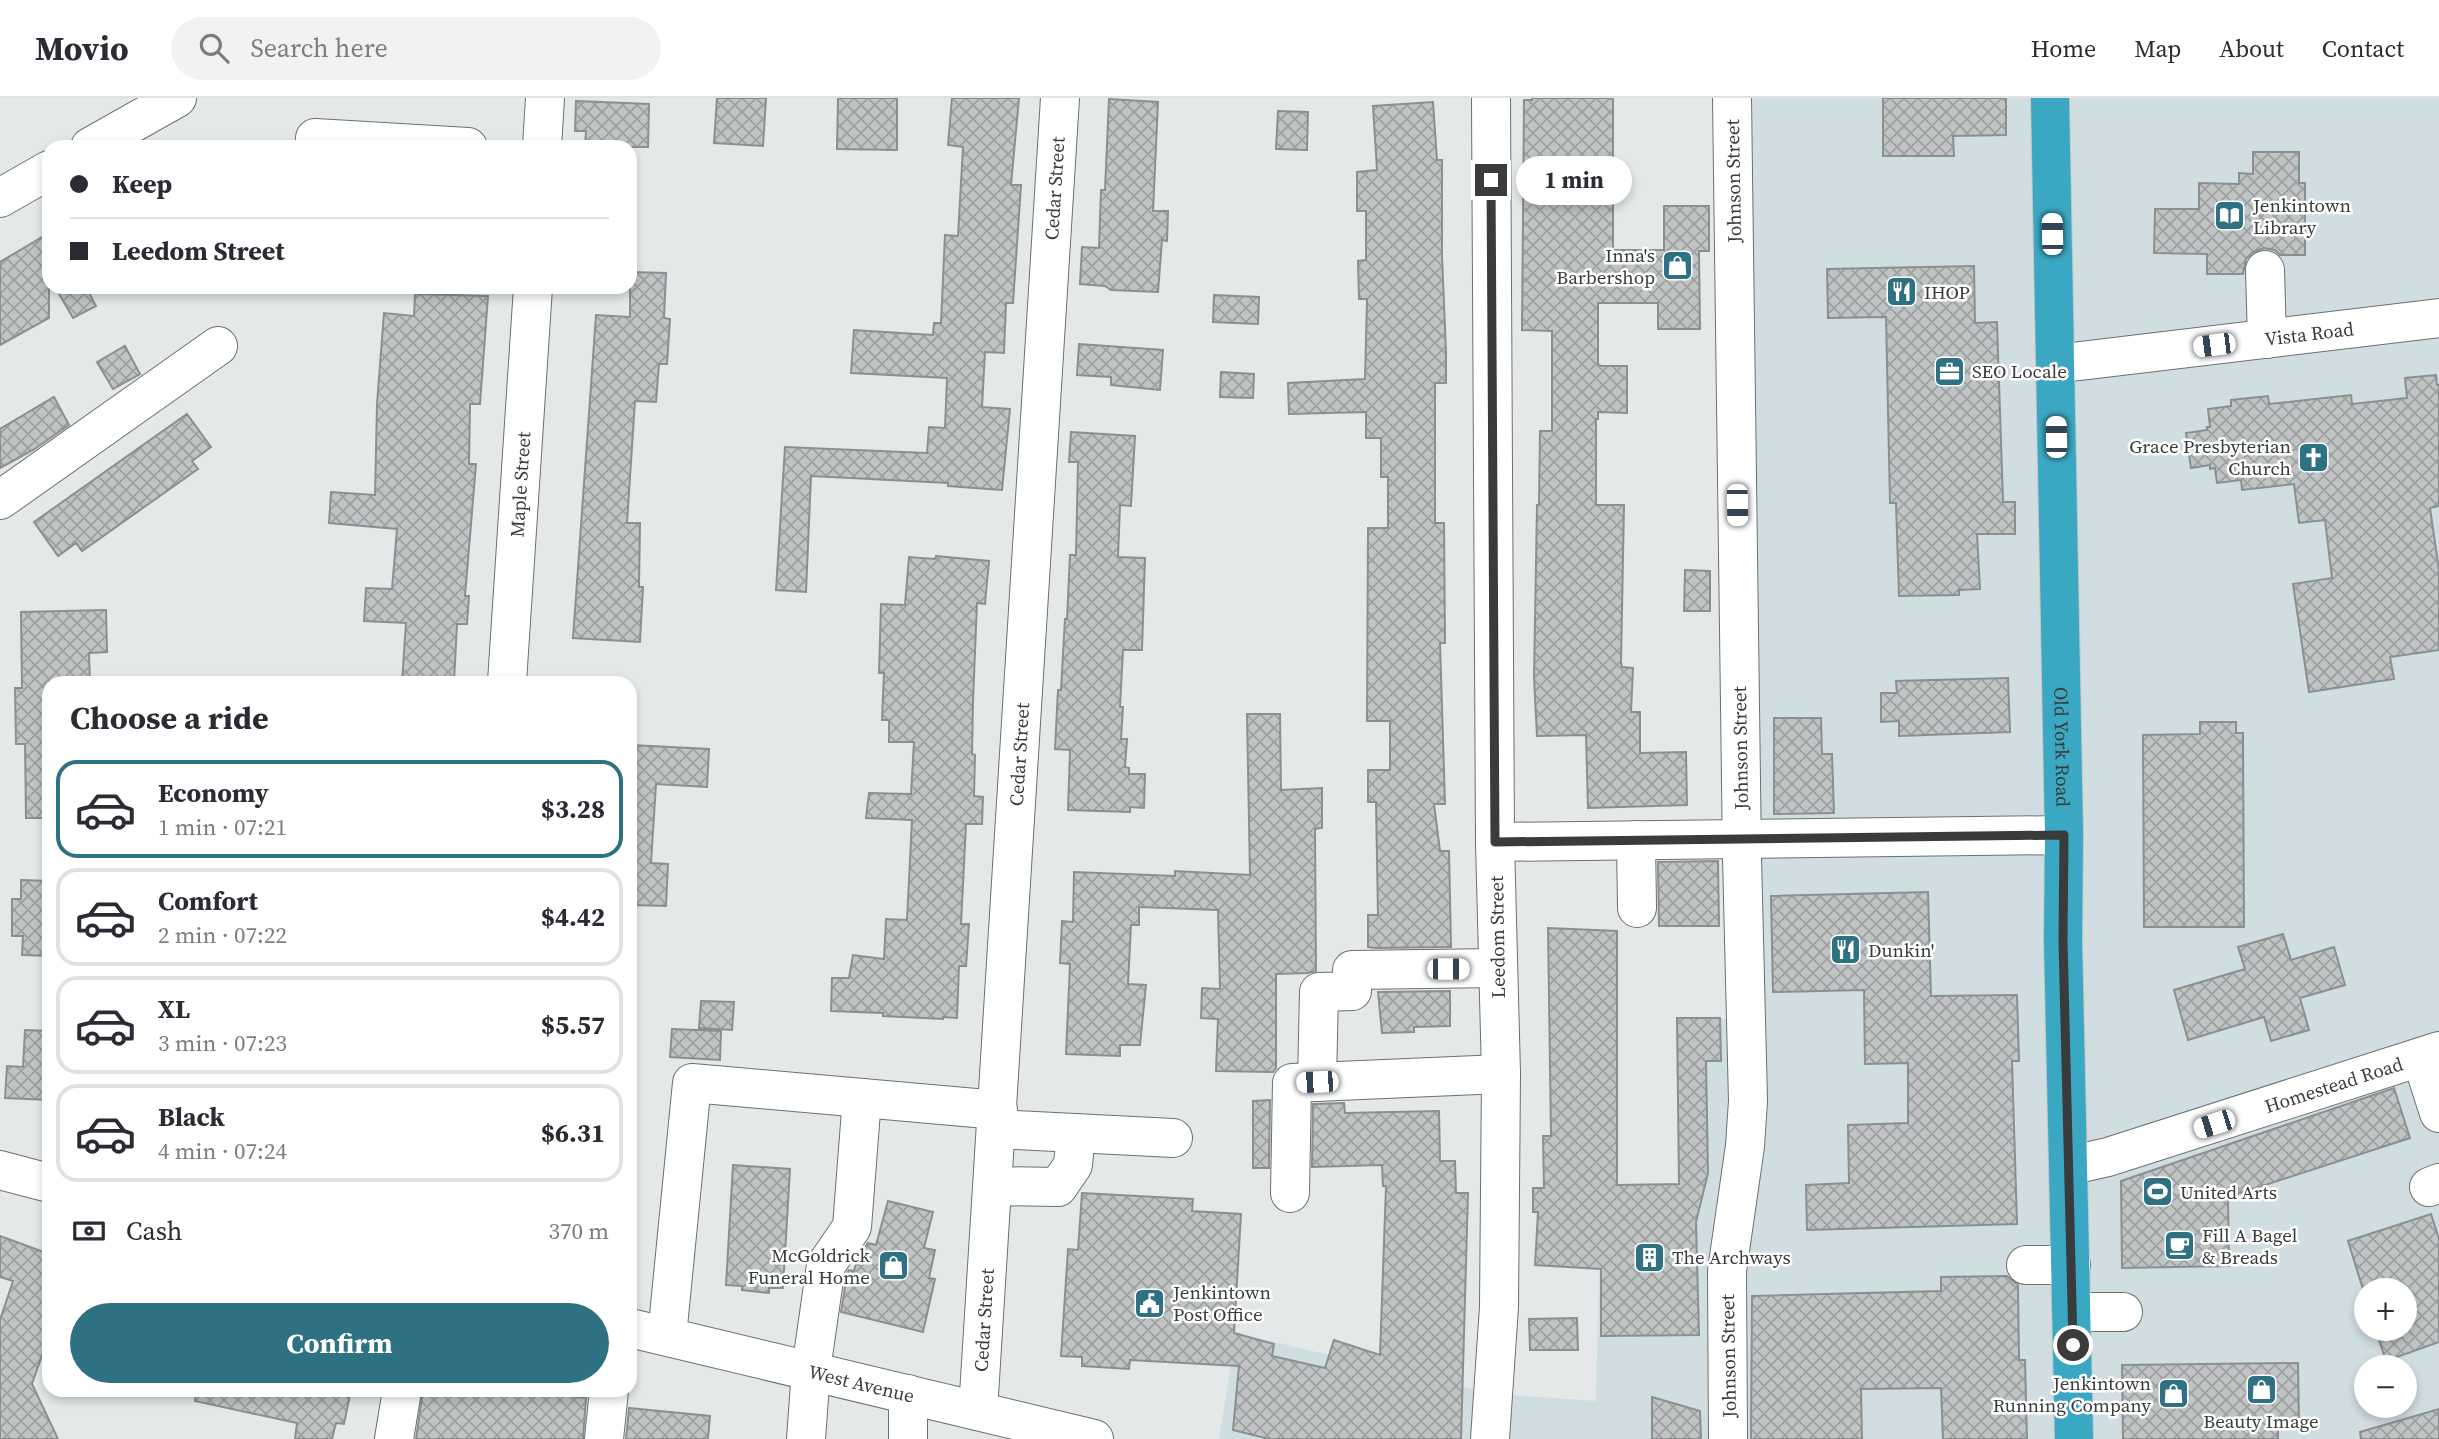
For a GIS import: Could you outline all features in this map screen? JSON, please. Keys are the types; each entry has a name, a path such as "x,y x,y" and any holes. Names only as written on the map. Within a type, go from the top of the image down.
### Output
{"highway":[{"name":"Old York Road","path":"2050,98 2074,1439"}],"street":[{"path":"102,140 177,98"},
{"path":"542,140 545,98"},
{"name":"Cedar Street","path":"978,1411 1060,98"},
{"name":"Leedom Street","path":"1490,1439 1506,1394 1499,1307 1501,1074 1495,842 1491,98"},
{"name":"Johnson Street","path":"1719,1412 1758,1146 1760,1101 1759,1019 1732,966 1742,839 1732,98"},
{"path":"315,140 349,140"},
{"path":"0,198 42,174"},
{"path":"2265,270 2267,339"},
{"name":"Maple Street","path":"507,676 533,294"},
{"name":"Vista Road","path":"2054,365 2439,318"},
{"path":"0,500 218,346"},
{"path":"1495,842 2064,835"},
{"path":"1636,841 1637,908"},
{"path":"1290,1192 1319,992 1352,991 1352,970 1498,968"},
{"path":"2430,1054 2439,1113"},
{"name":"Homestead Road","path":"2068,1166 2108,1157 2430,1054"},
{"path":"1305,1082 1501,1074"},
{"path":"667,1336 692,1083 862,1098 1076,1133 1173,1138"},
{"path":"806,1439 811,1370 826,1265 852,1227 862,1098"},
{"path":"993,1186 1058,1187 1073,1165 1076,1133"},
{"path":"0,1170 42,1181"},
{"path":"2026,1265 2071,1265"},
{"path":"2072,1312 2123,1312"},
{"name":"West Avenue","path":"637,1330 978,1411 1039,1433 1094,1439"},
{"path":"908,1394 908,1439"},
{"path":"394,1439 401,1397"},
{"path":"604,1439 608,1397"}],"shaded area":[{"path":"1732,98 2439,98 2439,1439 1219,1439 1236,1333 1494,1394 1596,1401 1601,1185 1679,1184 1677,1018 1740,1019"}],"building":[{"path":"717,98 766,98 763,146 714,143"},
{"path":"838,98 897,98 897,150 837,149"},
{"path":"952,98 1019,98 1011,185 1021,185 1013,303 1006,303 1004,353 985,352 982,407 1010,409 1002,490 948,486 948,483 811,476 806,592 776,590 785,447 927,453 929,427 945,428 947,378 851,373 854,330 933,335 934,323 941,323 945,235 958,236 963,147 948,145"},
{"path":"1613,98 1613,250 1664,250 1664,206 1709,206 1709,251 1699,251 1700,329 1658,329 1658,303 1598,303 1598,364 1627,366 1627,413 1598,412 1596,419 1596,505 1624,505 1621,662 1622,667 1633,668 1631,712 1640,712 1640,753 1686,752 1687,805 1588,808 1586,735 1537,736 1534,678 1537,505 1540,431 1552,431 1552,331 1522,330 1524,100"},
{"path":"1883,98 2006,98 2006,135 1953,136 1954,156 1883,156"},
{"path":"1109,99 1158,102 1153,211 1168,211 1167,241 1162,240 1158,292 1111,290 1105,286 1080,284 1082,247 1099,248 1101,190 1105,190"},
{"path":"576,101 649,104 648,147 637,147 637,140 585,140 586,131 575,131"},
{"path":"1433,102 1437,160 1442,160 1446,352 1446,383 1435,383 1435,523 1444,523 1445,643 1440,643 1445,804 1434,804 1440,851 1449,851 1451,947 1376,948 1368,947 1368,915 1378,915 1376,802 1368,802 1368,770 1390,770 1390,721 1367,721 1368,528 1388,528 1388,477 1381,477 1381,438 1366,438 1366,412 1289,414 1288,383 1365,379 1367,299 1359,299 1358,261 1366,260 1366,211 1357,211 1357,172 1377,170 1373,106"},
{"path":"1278,111 1308,112 1307,150 1276,149"},
{"name":"Jenkintown Library","path":"2253,152 2299,152 2299,183 2305,183 2305,255 2280,255 2275,250 2264,248 2253,252 2246,259 2243,274 2207,274 2207,254 2154,253 2155,209 2199,209 2199,183 2239,184 2239,173 2253,174"},
{"path":"42,237 42,294 49,294 49,318 0,345 0,262"},
{"path":"1974,266 1975,323 1997,322 2003,502 2015,502 2015,534 1977,534 1980,589 1959,590 1959,595 1899,596 1896,503 1890,503 1886,317 1828,318 1827,269"},
{"path":"637,272 666,273 664,318 670,319 667,364 659,364 656,402 635,401 627,523 640,523 639,587 643,587 640,642 573,638 596,315 630,317 630,294 637,294"},
{"path":"59,294 90,294 96,306 73,318"},
{"path":"415,294 488,296 480,404 470,404 469,464 476,464 465,596 469,596 467,624 457,624 454,676 402,676 406,623 364,621 366,588 392,589 397,529 329,523 331,492 375,495 377,404 384,313 414,316"},
{"path":"1214,295 1259,297 1258,324 1213,322"},
{"path":"1079,344 1163,350 1160,390 1111,385 1111,377 1077,375"},
{"path":"125,346 140,374 113,389 97,362"},
{"path":"1221,372 1254,374 1253,398 1220,397"},
{"path":"2436,375 2439,385 2439,506 2430,508 2439,570 2439,650 2390,657 2394,679 2309,692 2293,584 2332,578 2325,520 2299,523 2294,484 2242,490 2241,480 2217,483 2215,468 2210,469 2210,465 2191,468 2186,433 2207,430 2207,427 2210,427 2208,409 2231,406 2231,400 2268,396 2269,404 2351,395 2352,404 2407,398 2405,378"},
{"path":"54,397 69,425 33,450 0,468 0,429"},
{"path":"187,414 211,447 192,461 198,469 82,551 76,543 58,556 34,522"},
{"path":"1071,432 1135,436 1131,506 1120,505 1118,557 1145,558 1142,650 1123,650 1120,707 1123,707 1121,739 1127,739 1125,767 1129,768 1129,774 1145,774 1144,808 1130,807 1130,812 1068,810 1070,750 1055,749 1070,555 1076,555 1078,462 1069,462"},
{"path":"936,556 989,561 985,604 977,603 973,701 974,796 983,797 982,824 966,824 961,924 969,924 966,966 959,966 957,1018 883,1016 883,1013 831,1011 832,978 849,978 853,955 884,959 886,919 907,920 912,820 866,818 869,793 911,794 914,742 889,742 889,720 882,720 884,673 879,673 881,604 905,605 909,557 935,559"},
{"path":"1685,570 1710,571 1710,611 1684,611"},
{"path":"106,610 107,652 89,653 90,676 42,676 42,818 26,818 25,744 16,744 15,688 22,688 21,612"},
{"path":"2008,678 2010,732 1899,736 1899,721 1881,722 1881,693 1897,693 1896,681"},
{"path":"1247,714 1280,714 1281,790 1322,788 1322,828 1315,829 1316,971 1276,974 1276,1068 1273,1072 1216,1071 1218,1019 1201,1018 1202,988 1220,989 1218,910 1139,907 1139,925 1131,925 1128,984 1146,985 1140,1045 1120,1045 1120,1056 1066,1054 1070,964 1060,963 1062,921 1073,922 1074,872 1175,876 1175,871 1250,875"},
{"path":"1774,718 1821,718 1822,754 1832,754 1834,813 1774,814"},
{"path":"2200,722 2236,722 2236,733 2243,733 2244,927 2144,927 2143,735 2200,734"},
{"path":"637,745 709,749 707,787 656,784 651,863 668,864 666,906 637,905"},
{"path":"1718,861 1719,926 1659,926 1658,862"},
{"path":"21,880 42,881 42,956 22,955 23,936 12,936 12,899 21,899"},
{"path":"1928,892 1931,996 2017,995 2019,1061 2012,1061 2017,1224 1807,1230 1806,1185 1849,1183 1848,1125 1908,1123 1908,1063 1865,1064 1864,990 1773,992 1771,896"},
{"path":"1548,928 1617,931 1617,1185 1679,1184 1677,1018 1720,1018 1721,1061 1706,1061 1708,1173 1696,1222 1699,1335 1601,1336 1601,1269 1535,1265 1538,1212 1533,1212 1533,1188 1544,1188 1543,1136 1551,1136"},
{"path":"2283,934 2291,960 2334,947 2345,985 2300,998 2309,1030 2271,1041 2264,1017 2188,1040 2174,990 2245,969 2238,947"},
{"path":"1450,991 1450,1026 1414,1027 1414,1032 1382,1033 1378,992"},
{"path":"701,1001 734,1002 732,1030 699,1028"},
{"path":"672,1029 721,1031 720,1060 670,1057"},
{"path":"25,1030 42,1031 42,1100 5,1098 7,1066 23,1067"},
{"path":"2394,1088 2410,1138 2228,1197 2229,1266 2122,1268 2121,1181"},
{"path":"1270,1100 1269,1168 1253,1168 1253,1101"},
{"path":"1344,1103 1345,1113 1439,1111 1440,1161 1455,1161 1456,1193 1468,1193 1461,1439 1269,1439 1233,1430 1239,1366 1130,1360 1129,1369 1082,1366 1082,1357 1061,1356 1068,1249 1078,1250 1082,1193 1193,1199 1192,1211 1241,1214 1234,1333 1274,1344 1272,1356 1325,1368 1334,1340 1380,1355 1386,1186 1383,1186 1382,1165 1312,1167 1313,1104"},
{"path":"733,1165 790,1169 783,1288 769,1288 769,1293 726,1285"},
{"name":"McGoldrick Funeral Home","path":"888,1201 933,1212 924,1248 935,1250 929,1278 935,1279 923,1332 841,1312 847,1273 849,1270 854,1271 858,1257 868,1243 876,1245"},
{"path":"2431,1214 2439,1239 2439,1342 2403,1355 2384,1355 2379,1341 2417,1341 2417,1278 2359,1278 2348,1241"},
{"path":"0,1236 42,1251 42,1355 32,1384 58,1439 0,1439 0,1320 13,1281 0,1277"},
{"path":"2007,1276 2018,1285 2019,1360 2025,1360 2027,1439 1943,1439 1941,1388 1861,1389 1862,1439 1751,1439 1752,1296 1941,1291 1941,1277"},
{"path":"1577,1318 1578,1350 1530,1350 1529,1319"},
{"path":"2298,1363 2299,1423 2278,1423 2278,1439 2123,1439 2122,1365"},
{"path":"195,1397 350,1397 344,1424 336,1423 332,1439 295,1439 297,1423 195,1401"},
{"path":"422,1397 586,1398 583,1439 416,1439"},
{"path":"1652,1397 1700,1411 1701,1439 1652,1439"},
{"path":"629,1408 710,1416 708,1439 626,1439"},
{"path":"2439,1409 2439,1439 2361,1439 2360,1432 2408,1418 2417,1418 2417,1415"}],"place":[{"name":"Jenkintown Library","path":"2230,216"},
{"name":"Inna's Barbershop","path":"1678,266"},
{"name":"IHOP","path":"1901,292"},
{"name":"SEO Locale","path":"1949,371"},
{"name":"Grace Presbyterian Church","path":"2314,457"},
{"name":"Dunkin'","path":"1845,950"},
{"name":"United Arts","path":"2157,1192"},
{"name":"Fill A Bagel & Breads","path":"2179,1246"},
{"name":"The Archways","path":"1649,1257"},
{"name":"McGoldrick Funeral Home","path":"893,1266"},
{"name":"Jenkintown Post Office","path":"1150,1303"},
{"name":"Beauty Image","path":"2261,1390"},
{"name":"Jenkintown Running Company","path":"2174,1394"}],"route":[{"path":"1491,180 1495,842 2064,835 2063,941 2073,1345"}]}
